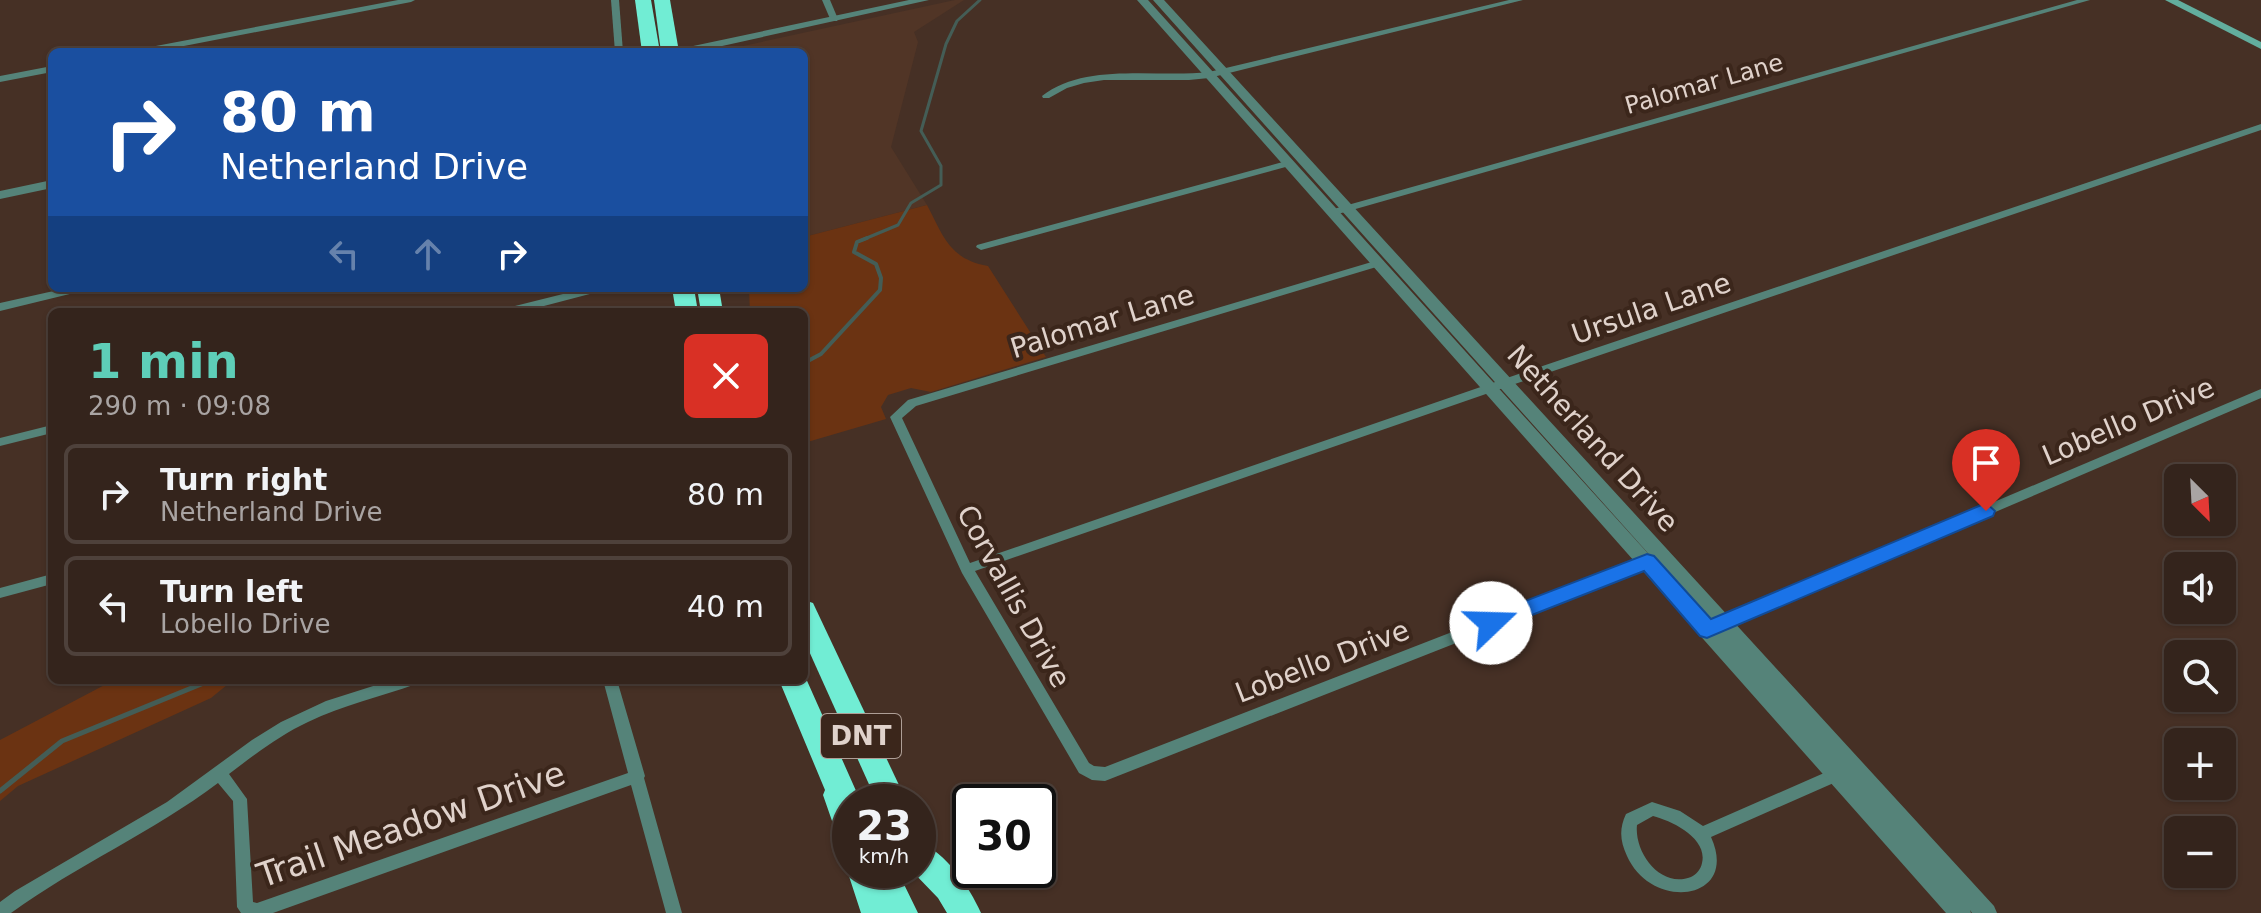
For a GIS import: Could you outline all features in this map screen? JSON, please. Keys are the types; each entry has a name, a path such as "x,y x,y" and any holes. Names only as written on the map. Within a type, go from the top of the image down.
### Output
{"highway":[{"path":"643,0 650,48"},
{"path":"662,0 677,48"},
{"name":"DNT","path":"808,620 884,784"},
{"name":"DNT","path":"795,684 837,784"},
{"path":"830,770 835,784"},
{"path":"936,874 949,887 965,913"},
{"path":"869,888 877,913"},
{"path":"889,888 902,913"},
{"path":"934,888 947,913"}],"main road":[{"path":"2170,0 2261,46"},
{"path":"2187,0 2261,36"}],"street":[{"path":"161,48 411,0"},
{"path":"615,0 619,48"},
{"path":"826,0 834,19"},
{"path":"697,48 924,0"},
{"name":"Netherland Drive","path":"1142,0 1216,73 1934,870 1986,913"},
{"name":"Netherland Drive","path":"1158,0 1290,163 1340,210 1379,263 1413,291"},
{"path":"1046,96 1061,86 1085,81 1130,76 1181,80 1216,73 1519,0"},
{"name":"Palomar Lane","path":"1340,210 2086,0"},
{"path":"0,79 48,70"},
{"name":"Ursula Lane","path":"967,569 1498,385 2261,127"},
{"path":"981,247 1290,163"},
{"path":"0,195 48,185"},
{"name":"Palomar Lane","path":"897,424 896,417 912,403 1379,263"},
{"path":"0,307 65,292"},
{"path":"523,308 585,292"},
{"name":"Lobello Drive","path":"1715,626 2261,393"},
{"name":"Corvallis Drive","path":"897,424 967,569 1084,768 1092,773 1105,774"},
{"path":"0,442 48,430"},
{"name":"Netherland Drive","path":"1597,495 1647,562 1715,626"},
{"name":"Lobello Drive","path":"1105,774 1647,562"},
{"path":"0,593 48,580"},
{"path":"0,911 66,867 221,775 283,728 314,712 399,684"},
{"path":"611,684 674,913"},
{"path":"1700,835 1845,771"},
{"name":"Trail Meadow Drive","path":"221,775 240,799 245,907 257,911 638,776"},
{"path":"1652,809 1676,815 1700,835 1706,844 1709,863 1705,875 1686,884 1673,885 1654,878 1643,870 1629,847 1631,819 1652,809"},
{"name":"Netherland Drive","path":"1934,870 1960,913"}],"shaded area":[{"path":"964,0 914,32 918,42 891,147 927,205 808,236 808,48 733,48"},
{"path":"927,205 943,237 956,252 975,263 988,266 1046,357 931,392 911,388 888,395 881,407 886,419 808,442 808,308 750,308 749,292 808,292 808,236"},
{"path":"106,684 228,684 211,698 18,786 0,801 0,740"}],"waterway":[{"path":"862,240 898,225 911,203 941,185 941,166 921,131 946,44 957,21 980,0"},
{"path":"862,240 867,238"},
{"path":"808,361 821,354 880,290 881,278 876,264 854,252 857,242 862,240"},
{"path":"0,791 62,741 201,684"}],"route":[{"path":"1491,623 1647,562 1707,630 1986,511"}]}
